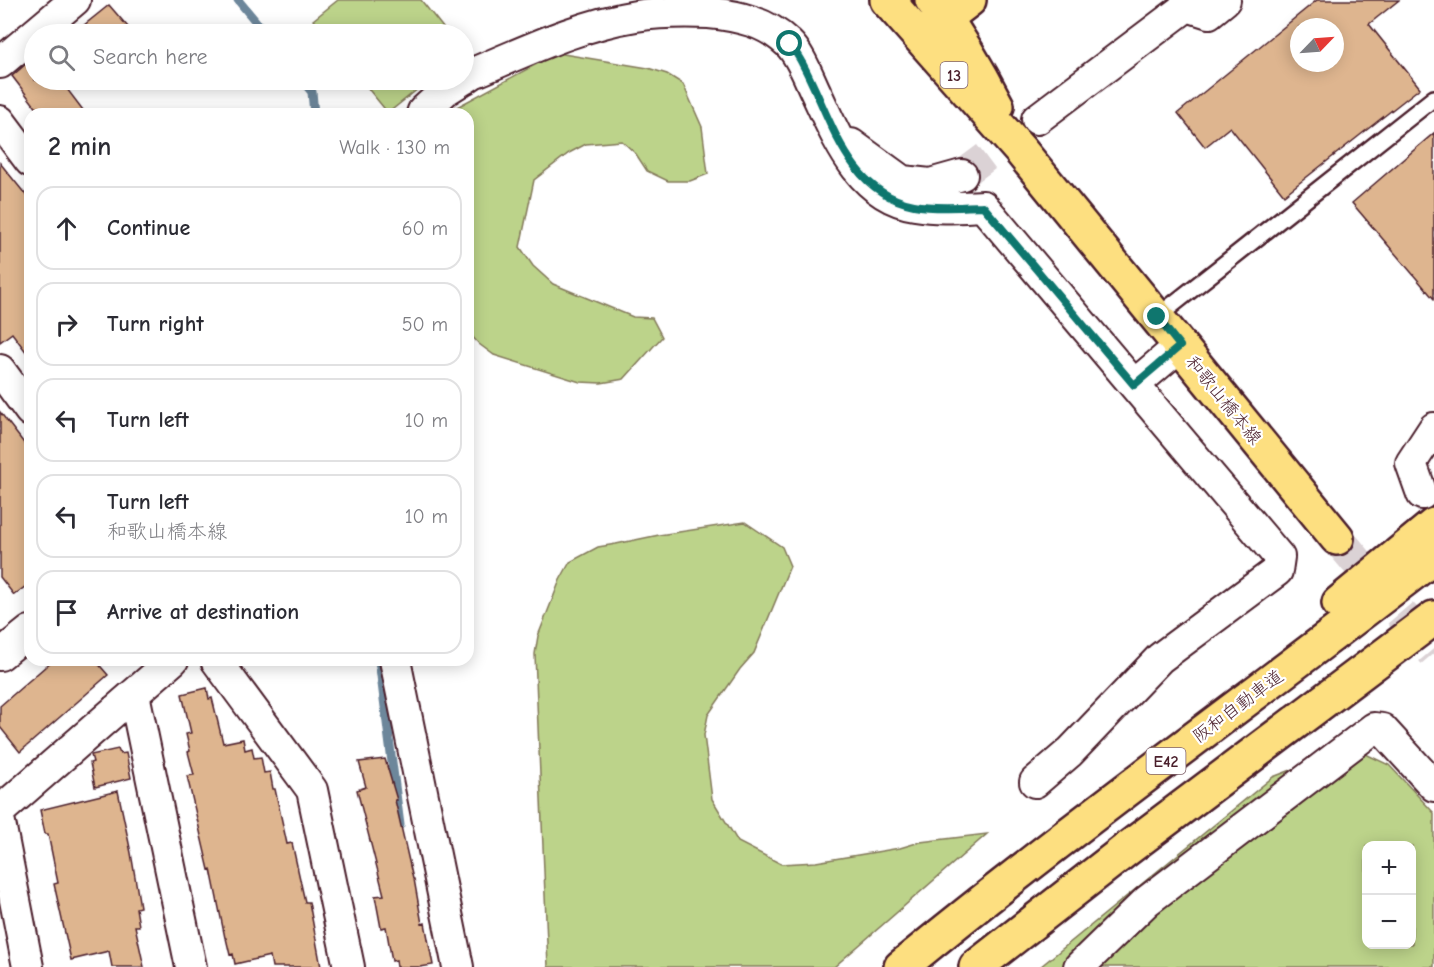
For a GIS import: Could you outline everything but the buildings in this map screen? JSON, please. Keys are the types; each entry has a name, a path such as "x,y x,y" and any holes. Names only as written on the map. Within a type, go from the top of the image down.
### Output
{"main road":[{"name":"和歌山橋本線","path":"890,1 942,14 975,64 1020,150 1337,538"},
{"path":"1100,811 1182,731 1434,525"},
{"name":"阪和自動車道","path":"901,967 1100,811 1434,557"},
{"name":"E42","path":"976,967 1127,849 1434,618"}],"street":[{"path":"46,24 75,0"},
{"path":"1037,118 1187,6 1209,13 1226,0"},
{"path":"474,73 567,33 636,16 662,13 728,15 750,20 770,29 790,44 802,63 852,163 871,184 891,198 915,205 983,206 1279,557 1277,571 1160,658 1070,752 1035,782"},
{"path":"0,63 24,43"},
{"path":"428,108 446,90"},
{"path":"0,121 24,152"},
{"path":"834,131 903,181 930,184 962,175"},
{"path":"1134,385 1180,346"},
{"path":"0,370 24,403"},
{"path":"1422,494 1411,463 1434,428"},
{"path":"1,652 24,635"},
{"path":"0,811 166,666"},
{"path":"220,666 312,790 349,967"},
{"path":"397,666 458,967"},
{"path":"134,694 191,967"},
{"path":"1079,967 1147,901 1374,728 1382,729 1434,786"},
{"path":"0,823 28,967"}],"lane":[{"path":"1157,317 1434,98"}],"green space":[{"path":"338,0 421,0 440,24 316,24 313,20"},
{"path":"557,53 648,68 667,74 683,84 702,127 708,174 690,181 668,181 647,171 636,154 622,141 586,144 569,153 534,180 520,247 533,266 553,284 633,317 652,318 662,337 624,379 601,383 580,382 494,355 474,339 474,108 455,108"},
{"path":"369,90 417,90 394,108 384,108"},
{"path":"745,522 782,547 790,566 754,653 708,715 704,735 712,799 738,842 781,864 816,862 900,848 920,842 987,834 834,967 548,967 535,654 538,636 560,580 570,562 598,547"},
{"path":"1351,747 1389,765 1434,813 1434,967 1040,967 1273,777"}],"waterway":[{"path":"238,0 258,24"},
{"path":"310,90 313,108"},
{"path":"380,666 400,825"}],"tunnel":[{"path":"962,175 1037,119"},
{"path":"1422,494 1434,508"},
{"path":"1337,538 1434,653"}],"route":[{"path":"790,44 802,63 838,139 852,163 871,184 891,198 915,205 983,206 1134,385 1180,346 1157,317"}]}
